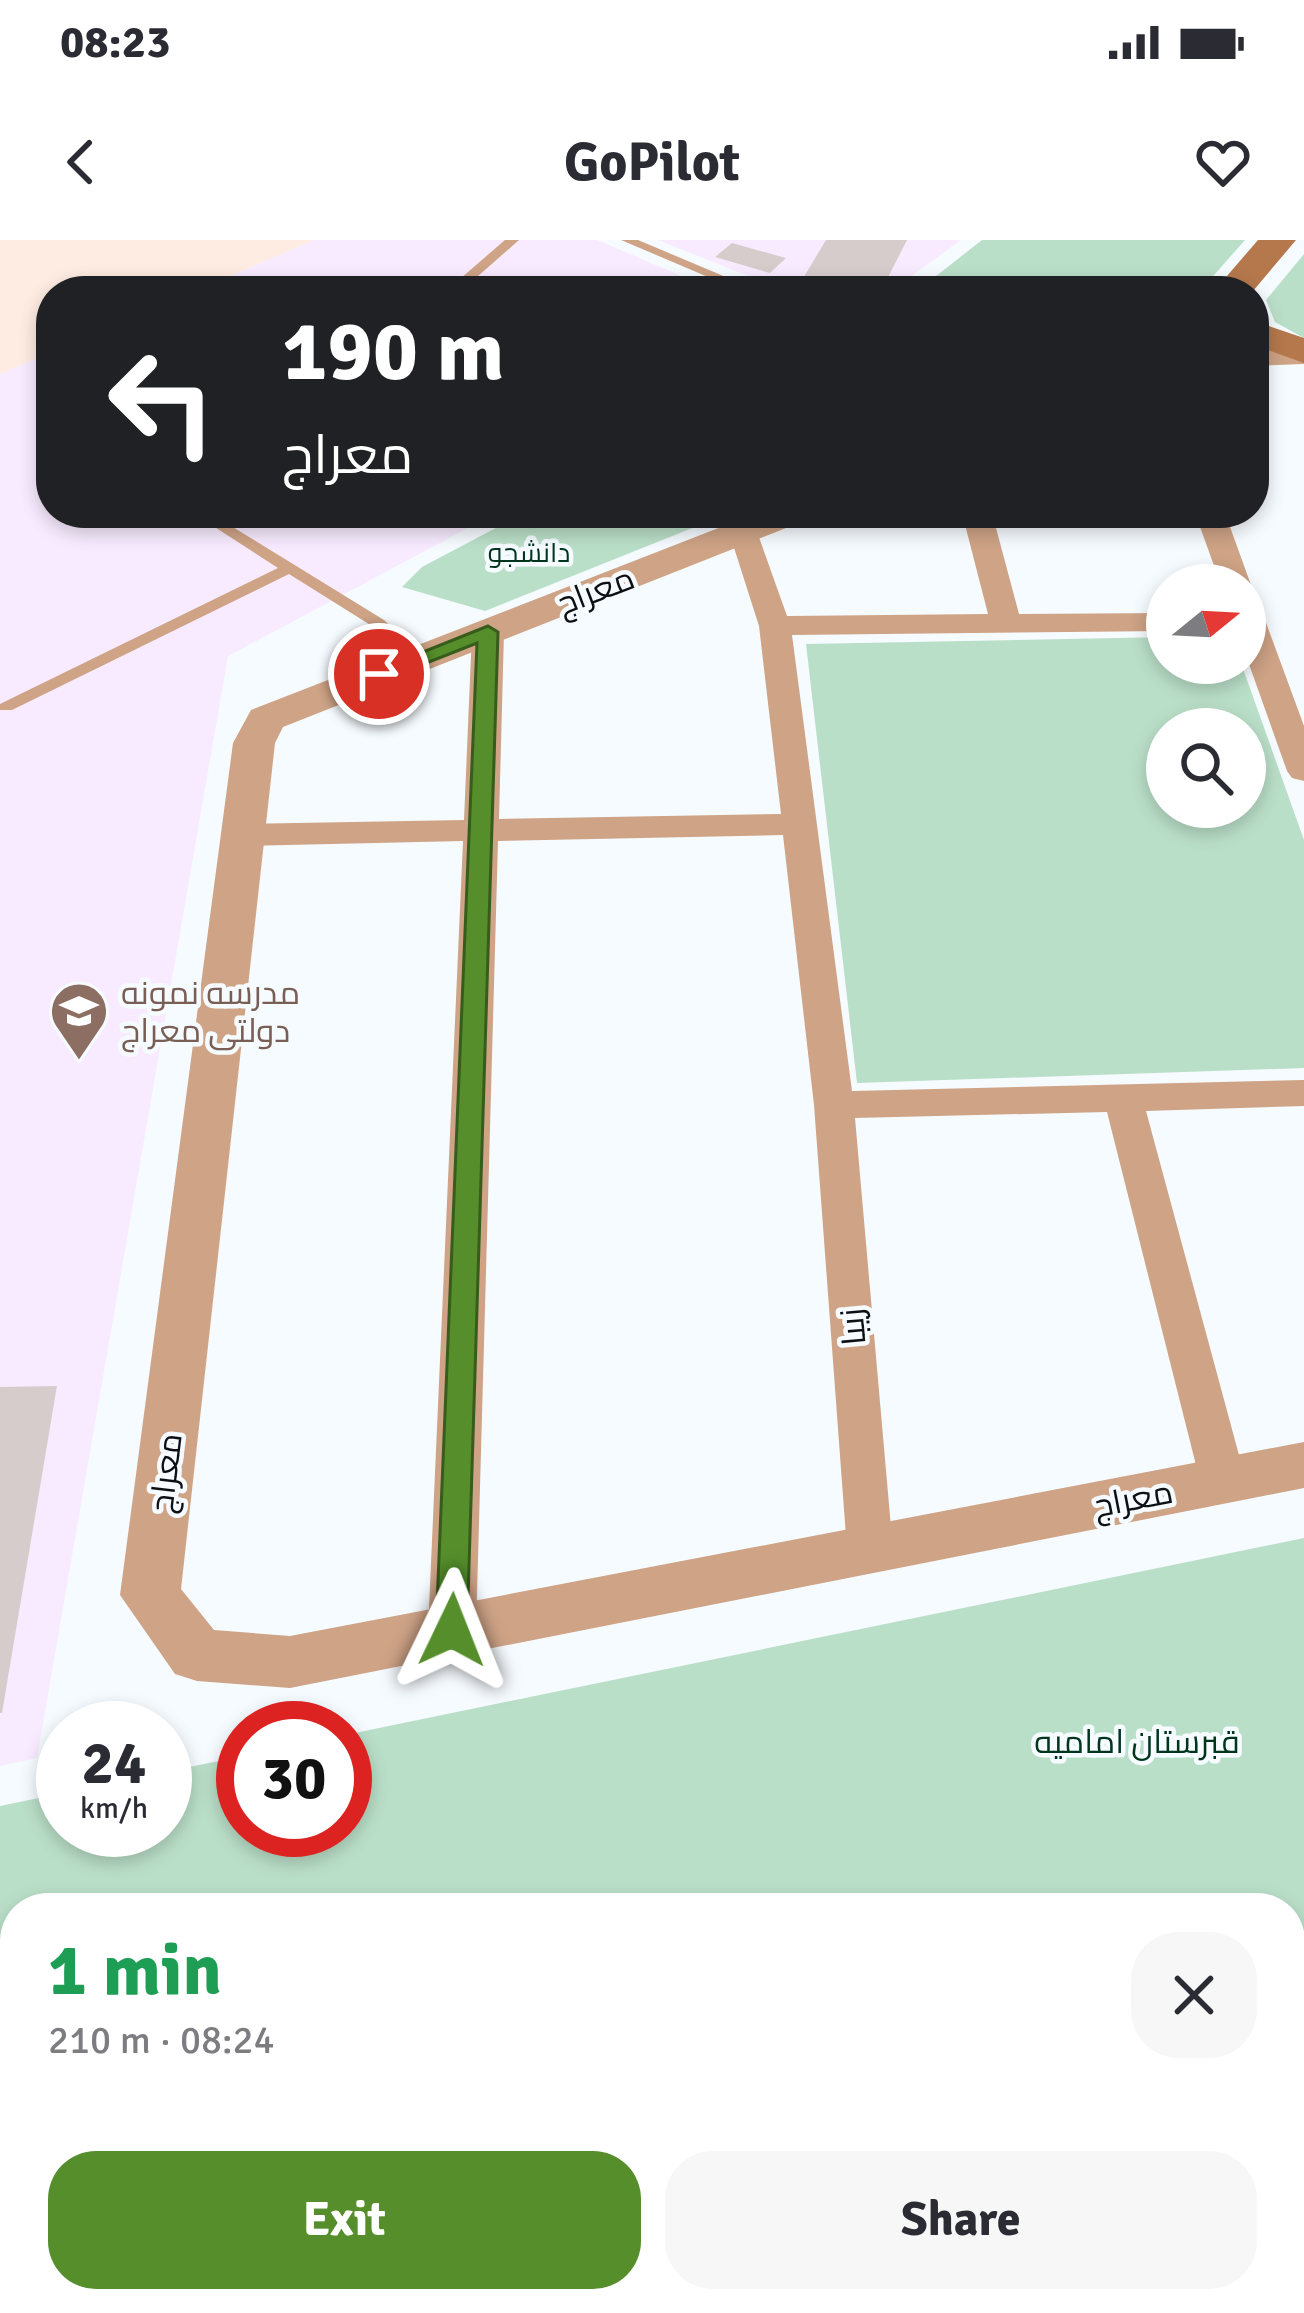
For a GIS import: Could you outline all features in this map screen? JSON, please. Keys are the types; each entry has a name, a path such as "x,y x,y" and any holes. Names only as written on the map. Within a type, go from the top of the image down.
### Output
{"main road":[{"path":"1246,276 1278,240"},
{"path":"1269,338 1304,352"}],"street":[{"path":"1269,355 1304,352"},
{"name":"معراج","path":"753,528 266,719 254,742 150,1595 197,1655 290,1662 1304,1465"},
{"name":"زیبا","path":"768,528 798,824 834,1106 869,1550"},
{"path":"981,528 1006,625"},
{"path":"1215,528 1228,564"},
{"path":"776,626 1146,622"},
{"path":"452,1630 477,832 488,632"},
{"path":"1266,670 1304,771"},
{"path":"245,835 798,824"},
{"path":"834,1106 1304,1094"},
{"path":"1123,1098 1223,1481"}],"lane":[{"path":"471,276 513,240"},
{"path":"627,240 715,276"},
{"path":"225,528 378,623 418,659"},
{"path":"6,707 290,568"}],"shaded area":[{"path":"0,240 314,240 230,276 36,276 36,358 0,374"},
{"path":"314,240 597,240 682,276 230,276"},
{"path":"658,240 961,240 912,276 748,276"},
{"path":"36,358 36,528 468,528 228,656 47,1701 36,1701 36,1758 0,1766 0,1718 57,1387 0,1387 0,374"}],"green space":[{"path":"982,240 1245,240 1213,276 936,276"},
{"path":"1304,254 1304,338 1275,322 1269,296"},
{"name":"دانشجو","path":"496,528 692,528 485,611 402,587 422,567"},
{"path":"1146,637 1146,684 1248,684 1257,708 1146,708 1146,828 1266,828 1266,733 1304,840 1304,1068 857,1083 806,644"},
{"name":"قبرستان امامیه","path":"1304,1538 1304,1893 0,1893 0,1806 36,1799 36,1857 192,1857 192,1766 216,1762 216,1857 372,1857 372,1729"}],"building":[{"path":"826,240 907,240 889,276 804,276"},
{"path":"732,243 786,258 770,273 715,257"},
{"path":"57,1386 2,1713 0,1713 0,1387"}],"place":[{"name":"مدرسه نمونه دولتی معراج","path":"79,1062"}],"route":[{"path":"379,674 488,632 477,832 452,1630"}]}
